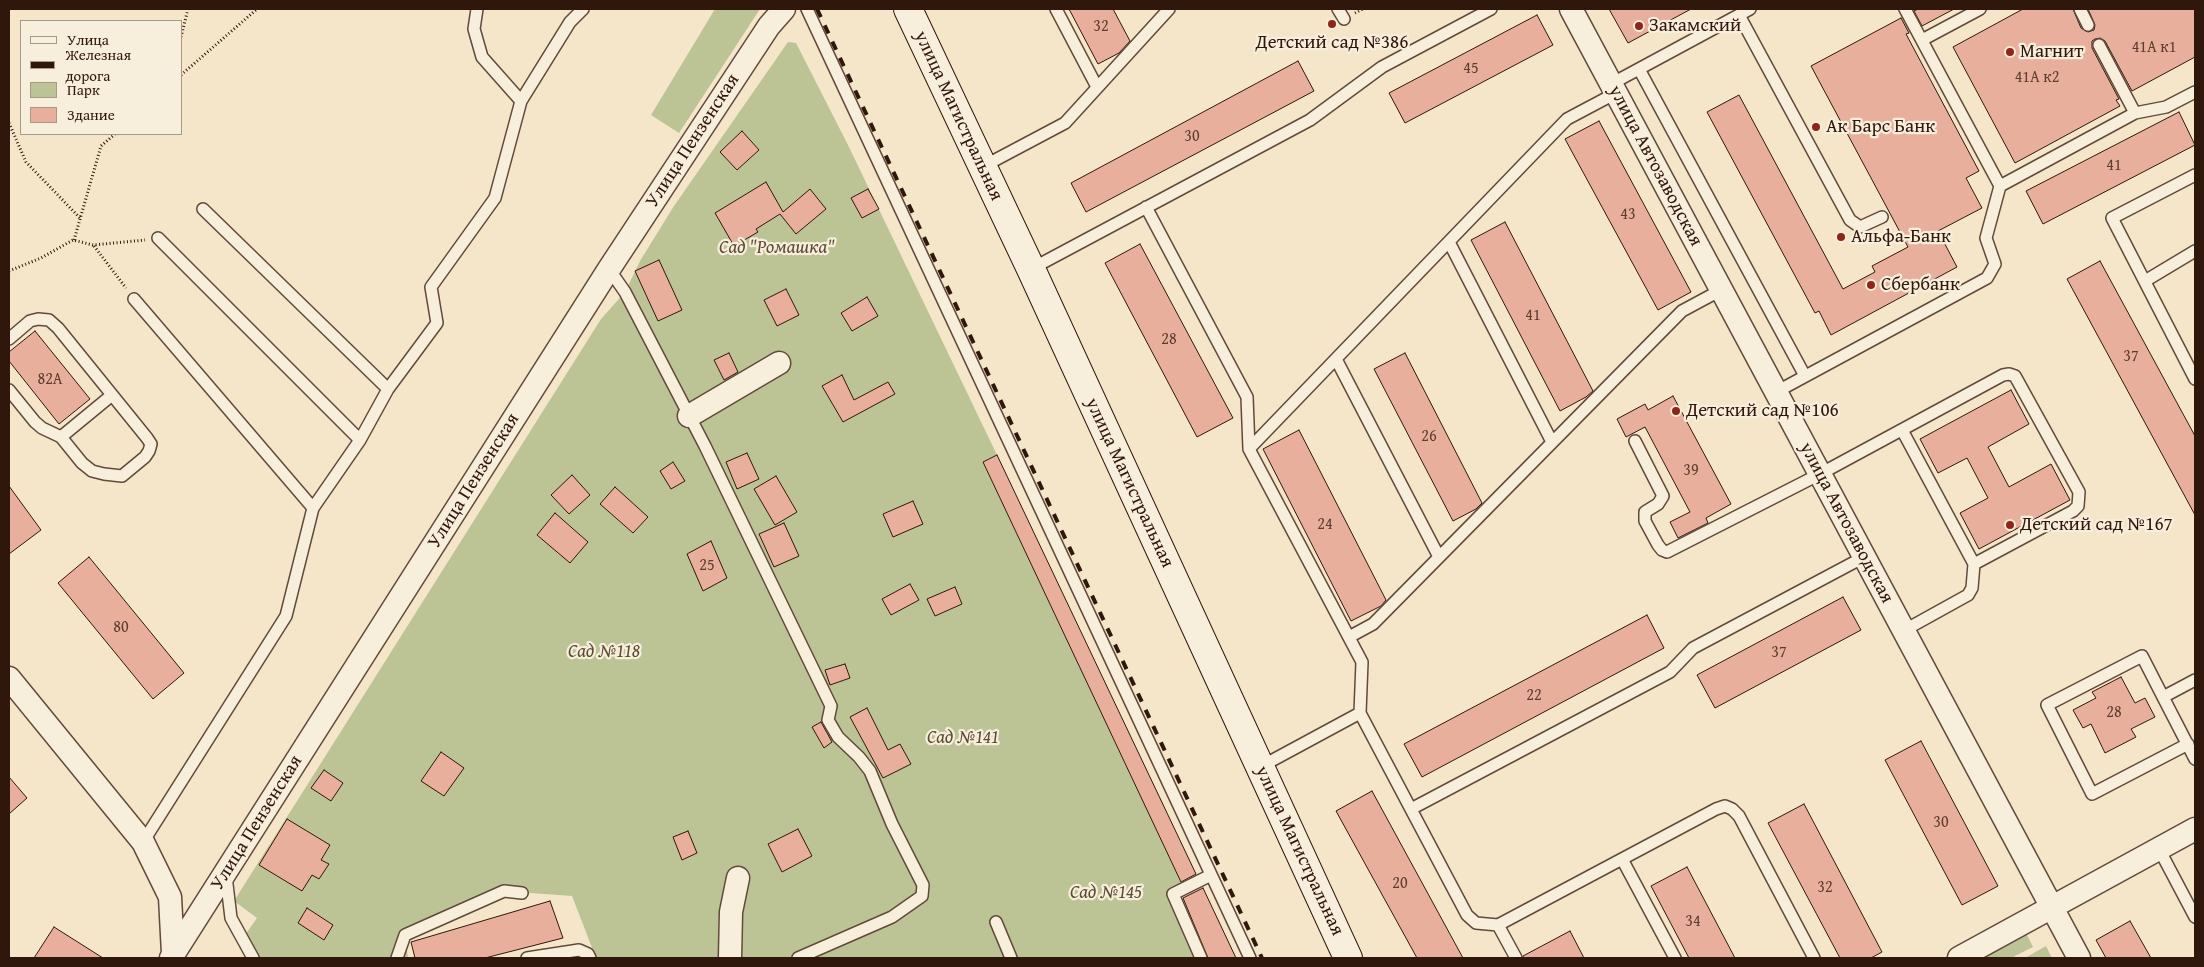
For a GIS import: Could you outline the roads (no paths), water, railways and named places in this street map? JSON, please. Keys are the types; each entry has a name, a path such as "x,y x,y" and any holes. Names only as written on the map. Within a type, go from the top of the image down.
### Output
{"main road":[{"name":"улица Магистральная","path":"908,9 1031,269 1348,958"}],"street":[{"name":"Улица Пензенская","path":"172,956 609,269 769,26 784,9"},
{"name":"улица Автозаводская","path":"1571,9 2079,958"},
{"path":"689,416 779,363"},
{"path":"9,678 142,842 170,897 172,956"},
{"path":"1959,958 2195,829"},
{"path":"730,958 731,912 738,878"}],"lane":[{"path":"477,9 474,29 482,57 520,101"},
{"path":"142,842 286,616 313,508 360,440 388,389 437,323 431,288 495,198 520,101 570,22 583,9"},
{"path":"807,9 1250,958"},
{"path":"1056,9 1097,88"},
{"path":"982,167 1065,123 1169,9"},
{"path":"1031,269 1310,120 1382,66 1491,9"},
{"path":"1250,449 1567,119 1614,88 1639,68 1750,9"},
{"path":"1776,392 1987,278 1995,264 1986,238 2000,186 1905,9"},
{"path":"1922,40 1980,9"},
{"path":"2080,9 2088,26"},
{"path":"1739,15 1850,220 1860,227 1882,217"},
{"path":"2099,45 2136,113"},
{"path":"1639,68 1804,376"},
{"path":"2000,186 2136,113 2166,107 2195,92"},
{"path":"2195,175 2112,218 2195,379"},
{"path":"1146,207 1247,397 1250,449 1362,662 1360,713 1471,920 1476,923 1498,925 1724,806 1732,809 1738,816 1814,958"},
{"path":"203,210 388,389"},
{"path":"158,238 360,440"},
{"path":"1449,242 1552,442"},
{"path":"2145,281 2195,251"},
{"path":"609,269 625,292 689,416 831,706 828,720 838,737 859,757 870,771 892,824 923,884 922,896 892,917 798,958"},
{"path":"1349,637 1373,624 1682,311 1721,290"},
{"path":"134,299 313,508"},
{"path":"9,339 30,321 38,319 48,320 58,328 151,444 145,458 122,476 92,471 82,463 61,437 42,428 35,422 9,390"},
{"path":"1336,359 1439,558"},
{"path":"1635,441 1662,491 1661,500 1645,512 1645,521 1658,545 1667,552 1820,474 2002,375 2010,374 2020,381 2079,492 2078,506 2073,511 1974,564"},
{"path":"61,437 112,395"},
{"path":"1902,430 1974,564 1972,588 1968,595 1903,631"},
{"path":"1411,809 1670,672 1693,648 1864,557"},
{"path":"2188,744 2092,794 2047,706 2142,656 2188,744 2195,759"},
{"path":"2163,697 2195,680"},
{"path":"1260,767 1360,713"},
{"path":"2158,849 2195,917"},
{"path":"1622,859 1675,958"},
{"path":"225,874 231,918 253,958"},
{"path":"1201,958 1172,894 1211,875"},
{"path":"396,958 405,935 504,891 522,893"},
{"path":"996,922 1011,958"},
{"path":"1498,925 1516,958"},
{"path":"534,958 579,950 588,954 590,958"}],"railway":[{"path":"817,9 1262,958"}],"place":[{"name":"Детский сад №386","path":"1332,24"},
{"name":"Закамский","path":"1639,26"},
{"name":"Магнит","path":"2010,52"},
{"name":"Ак Барс Банк","path":"1816,127"},
{"name":"Альфа-Банк","path":"1841,237"},
{"name":"Сбербанк","path":"1871,285"},
{"name":"Детский сад №106","path":"1676,411"},
{"name":"Детский сад №167","path":"2010,525"}],"park label":[{"name":"Сад \"Ромашка\"","path":"777,248"},
{"name":"Сад №118","path":"604,652"},
{"name":"Сад №141","path":"963,738"},
{"name":"Сад №145","path":"1106,893"}]}
